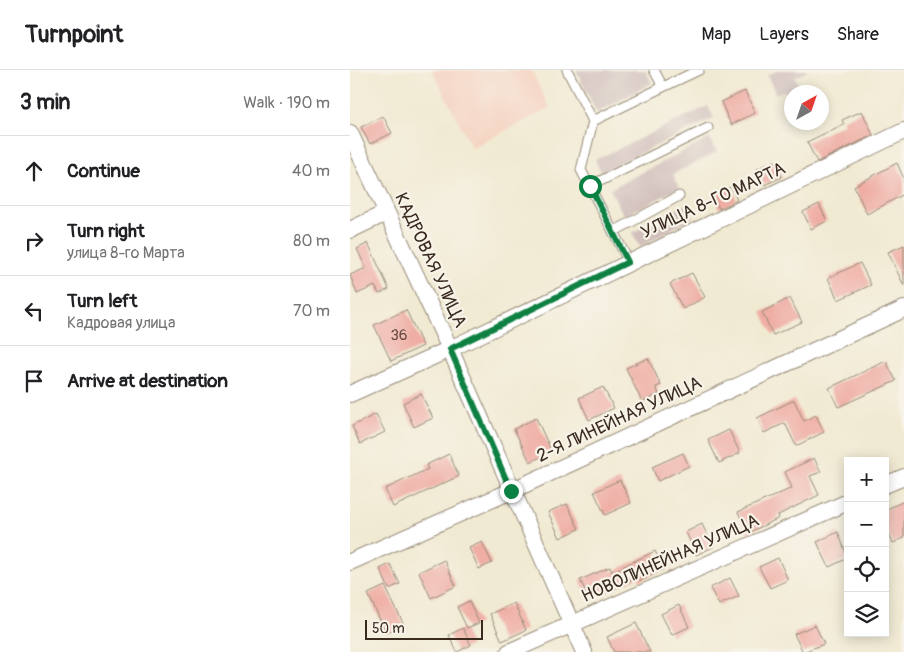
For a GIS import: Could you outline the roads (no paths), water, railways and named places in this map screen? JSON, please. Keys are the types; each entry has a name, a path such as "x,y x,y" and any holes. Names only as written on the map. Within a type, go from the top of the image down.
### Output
{"street":[{"name":"УЛИЦА 8-ГО МАРТА","path":"350,394 450,349 904,131"},
{"name":"КАДРОВАЯ УЛИЦА","path":"350,132 450,349 511,491 584,652"},
{"path":"350,230 386,213"},
{"name":"2-Я ЛИНЕЙНАЯ УЛИЦА","path":"350,562 511,491 904,309"},
{"path":"889,483 904,477"},
{"name":"НОВОЛИНЕЙНАЯ УЛИЦА","path":"509,652 844,504"}],"lane":[{"path":"567,70 593,121 581,170 628,262"},
{"path":"654,70 663,87"},
{"path":"593,121 699,70"},
{"path":"590,186 708,128"},
{"path":"613,232 679,196"}]}
